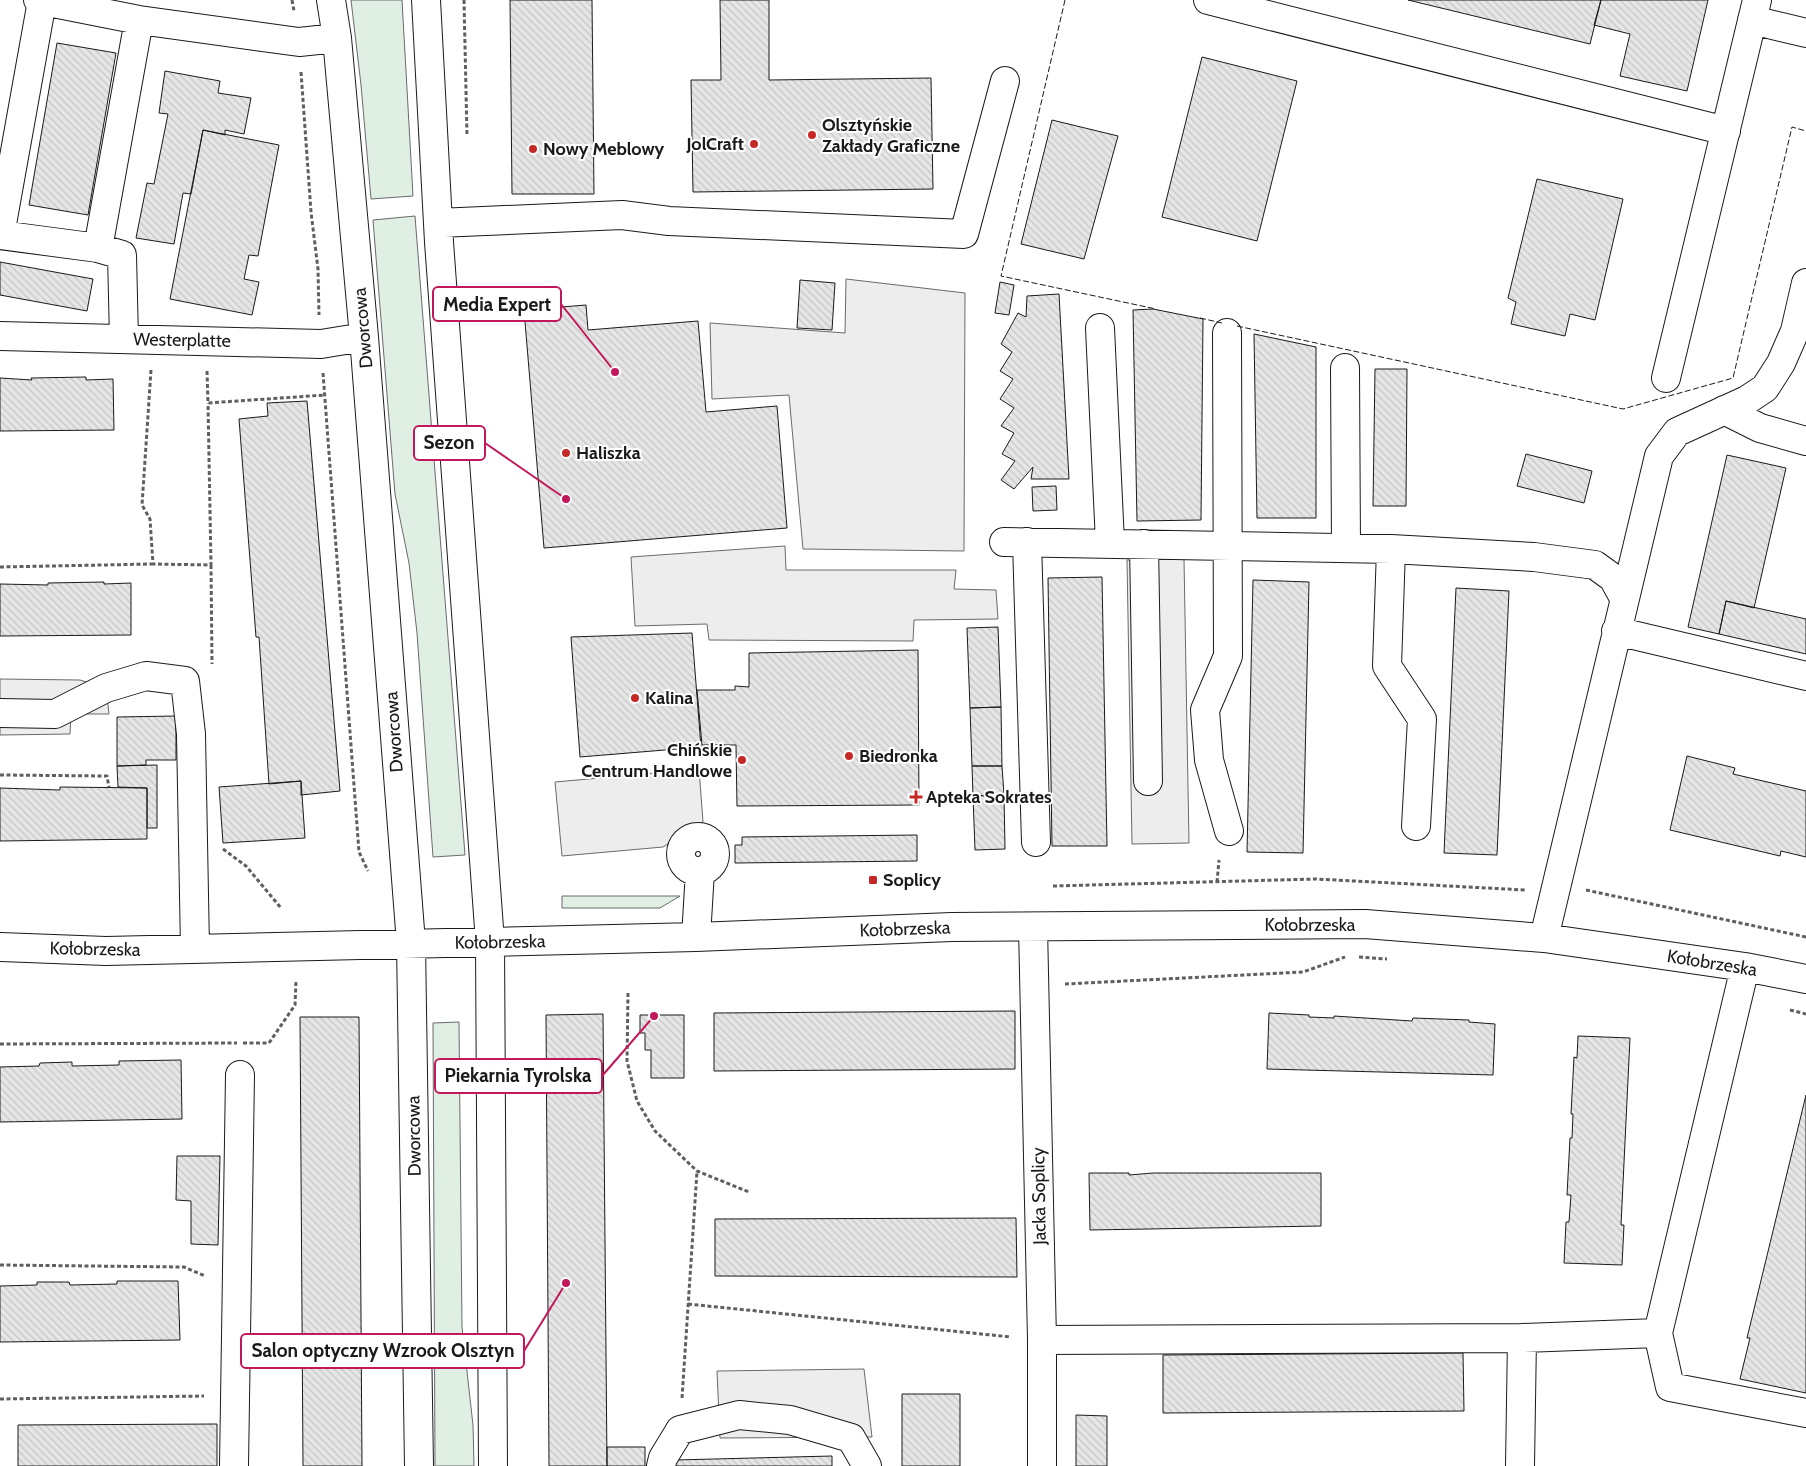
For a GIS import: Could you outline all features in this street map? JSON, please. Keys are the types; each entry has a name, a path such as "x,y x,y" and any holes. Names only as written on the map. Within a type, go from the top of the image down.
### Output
{"street":[{"path":"124,339 122,255 98,248 0,235 40,0 139,20 299,42 338,38"},
{"name":"Dworcowa","path":"331,0 338,38 364,338 410,943 419,1466"},
{"path":"426,0 438,223 490,942 492,1466"},
{"path":"1208,0 1726,131"},
{"path":"1666,378 1754,10 1806,33"},
{"path":"98,248 139,20"},
{"path":"438,223 622,215 669,221 964,234 1006,81"},
{"path":"1544,938 1659,456 1677,432 1765,388 1781,364 1795,331 1806,283"},
{"path":"1100,328 1110,544"},
{"path":"1227,333 1228,656 1205,710 1209,760 1229,831"},
{"name":"Westerplatte","path":"0,336 321,344 364,338"},
{"path":"1345,368 1346,548"},
{"path":"1724,410 1760,428 1806,441"},
{"path":"1036,842 1016,542 1391,549 1534,557 1595,565 1614,578 1624,598"},
{"path":"1144,544 1148,781"},
{"path":"1391,549 1387,666 1422,718 1416,826"},
{"path":"1616,632 1806,676"},
{"path":"0,713 55,714 106,688 146,676 185,681 191,734 195,948"},
{"path":"696,937 700,871"},
{"name":"Kołobrzeska","path":"0,946 106,951 696,937 952,927 1364,924 1544,938 1806,979"},
{"name":"Jacka Soplicy","path":"1033,927 1042,1340 1042,1466"},
{"path":"1745,968 1658,1334 1670,1387 1806,1414"},
{"path":"234,1466 240,1075"},
{"path":"1042,1340 1522,1338 1658,1334"},
{"path":"1520,1466 1522,1338"},
{"path":"661,1466 663,1458 680,1430 739,1415 790,1420 851,1438 867,1466"}],"path":[{"path":"292,0 299,42 311,212 318,269 321,344 358,852 368,871"},
{"path":"151,362 142,505 150,519 153,564"},
{"path":"0,567 153,564 212,565 207,363"},
{"path":"208,403 325,395"},
{"path":"0,775 107,776 109,787"},
{"path":"1053,886 1316,879 1555,892 1592,889 1806,937"},
{"path":"1065,984 1303,972 1346,956"},
{"path":"1356,957 1395,960"},
{"path":"0,1044 269,1042 295,1005 296,981"},
{"path":"628,993 627,1061 637,1101 655,1131 697,1171 749,1192"},
{"path":"1789,1010 1806,1014"},
{"path":"680,1430 697,1171"},
{"path":"0,1266 184,1267 206,1276 210,1283"},
{"path":"688,1304 1042,1340"},
{"path":"0,1399 208,1396"}],"green space":[{"path":"351,0 402,0 413,196 371,199"},
{"path":"415,216 465,855 433,857 417,633 409,563 395,494 373,220"},
{"path":"562,896 680,896 660,908 562,908"},
{"path":"459,1022 462,1327 473,1425 474,1466 435,1466 433,1023"}],"shaded area":[{"path":"846,279 965,293 964,551 803,549 789,395 712,399 710,323 845,333"},
{"path":"785,546 786,570 956,570 954,589 996,590 998,619 914,620 913,641 709,640 707,624 635,626 631,557"},
{"path":"1184,559 1189,843 1132,844 1127,560"},
{"path":"0,679 80,680 106,688 109,714 71,714 70,734 0,735"},
{"path":"699,769 703,822 663,847 562,856 555,782"},
{"path":"864,1369 872,1437 720,1438 717,1371"}],"building":[{"path":"510,0 592,0 594,194 512,194"},
{"name":"Olsztyńskie Zakłady Graficzne","path":"720,0 769,0 769,80 931,78 933,189 693,192 691,80 721,80"},
{"path":"1408,0 1601,0 1590,44"},
{"path":"1601,0 1708,0 1687,91 1620,76 1630,34 1594,25"},
{"path":"57,43 116,53 88,215 29,205"},
{"path":"1202,57 1297,81 1257,241 1162,217"},
{"path":"165,71 220,81 218,93 251,98 244,134 225,130 225,135 203,130 191,194 183,193 174,244 136,238 147,183 154,184 168,114 159,113"},
{"path":"1052,120 1118,136 1084,259 1021,244"},
{"path":"203,130 279,145 258,256 249,255 244,279 259,282 252,315 170,299"},
{"path":"1537,179 1623,199 1595,320 1570,314 1565,336 1511,324 1516,302 1508,298"},
{"path":"0,262 93,279 87,311 0,295"},
{"path":"800,280 835,283 832,330 797,328"},
{"path":"1000,282 1014,285 1009,315 995,313"},
{"path":"1059,294 1069,479 1031,479 1033,467 1014,489 1001,480 1015,461 1002,454 1014,433 1001,426 1014,408 1000,399 1013,379 1000,371 1012,352 1001,344 1018,313 1026,317 1027,296"},
{"path":"586,305 588,330 698,321 706,412 777,406 787,528 544,548 524,310"},
{"path":"1153,309 1203,319 1201,520 1137,521 1133,310"},
{"path":"1254,334 1316,347 1316,518 1257,518"},
{"path":"1375,369 1407,369 1406,506 1373,506"},
{"path":"86,377 86,380 113,379 114,430 0,431 0,378 32,380 31,378"},
{"path":"307,401 340,791 301,795 301,781 269,784 259,637 256,637 239,419 268,416 267,403"},
{"path":"1526,454 1592,471 1584,503 1517,486"},
{"path":"1727,455 1786,468 1754,608 1726,601 1719,634 1688,627"},
{"path":"1056,486 1057,510 1033,511 1032,487"},
{"path":"1102,577 1107,846 1052,846 1048,578"},
{"path":"1253,580 1309,582 1303,853 1247,852"},
{"path":"104,582 104,584 131,583 131,635 0,636 0,584 48,585 48,583"},
{"path":"1456,588 1509,591 1497,855 1444,853"},
{"path":"1726,601 1806,619 1806,654 1719,634"},
{"path":"998,627 1001,707 970,708 967,628"},
{"path":"692,633 701,747 580,757 571,637"},
{"path":"918,650 919,805 737,806 736,745 702,745 697,690 735,690 735,686 749,687 749,653"},
{"path":"1001,707 1002,766 972,766 970,708"},
{"path":"176,716 176,760 146,760 146,765 117,766 117,717"},
{"path":"1687,756 1735,768 1733,774 1806,791 1806,857 1781,851 1780,856 1670,830"},
{"path":"157,765 157,828 147,828 147,788 118,787 117,766"},
{"path":"972,766 1002,766 1004,795 973,796"},
{"path":"301,781 305,838 223,843 219,787"},
{"path":"60,787 147,788 147,839 0,841 0,788 60,790"},
{"path":"1004,795 1005,849 975,850 973,796"},
{"path":"917,835 917,861 735,863 735,845 742,845 742,837"},
{"path":"1015,1011 1015,1069 714,1071 714,1013"},
{"path":"1269,1013 1309,1015 1309,1017 1334,1018 1334,1016 1412,1021 1413,1018 1469,1020 1469,1022 1495,1024 1493,1075 1267,1069"},
{"path":"603,1014 607,1466 549,1466 546,1015"},
{"path":"640,1015 684,1015 684,1078 651,1078 651,1050 645,1050 645,1033 640,1033"},
{"path":"300,1017 359,1017 362,1466 303,1466"},
{"path":"1578,1036 1630,1038 1621,1225 1624,1225 1622,1265 1564,1263 1566,1222 1569,1222 1571,1195 1567,1195 1570,1138 1572,1138 1573,1114 1571,1114 1574,1057 1577,1058"},
{"path":"181,1060 182,1119 0,1122 0,1067 39,1066 40,1063 72,1062 72,1066 119,1065 119,1061"},
{"path":"1806,1095 1806,1393 1740,1379 1750,1338 1747,1338"},
{"path":"177,1156 220,1156 218,1245 191,1244 191,1201 176,1200"},
{"path":"1089,1173 1129,1173 1129,1175 1153,1173 1321,1173 1321,1226 1090,1230"},
{"path":"1016,1218 1017,1277 715,1276 715,1219"},
{"path":"117,1281 178,1281 180,1340 0,1342 0,1286 37,1285 37,1282 69,1282 70,1285 117,1284"},
{"path":"1463,1353 1464,1411 1163,1413 1163,1355"},
{"path":"902,1394 960,1394 960,1466 902,1466"},
{"path":"1076,1415 1107,1416 1107,1466 1076,1466"},
{"path":"217,1424 217,1466 18,1466 18,1425"},
{"path":"607,1447 645,1447 645,1466 607,1466"},
{"path":"832,1456 832,1466 675,1466 675,1460"}],"fence":[{"path":"1065,0 1001,276 1156,309"},
{"path":"1237,326 1623,409 1733,378 1792,127 1806,131"},
{"path":"1200,318 1222,323"}],"place":[{"name":"Olsztyńskie Zakłady Graficzne","path":"812,135"},
{"name":"JolCraft","path":"754,144"},
{"name":"Nowy Meblowy","path":"533,149"},
{"name":"Media Expert","path":"615,372"},
{"name":"Haliszka","path":"566,453"},
{"name":"Sezon","path":"566,499"},
{"name":"Kalina","path":"635,698"},
{"name":"Biedronka","path":"849,756"},
{"name":"Chińskie Centrum Handlowe","path":"742,760"},
{"name":"Apteka Sokrates","path":"916,797"},
{"name":"Soplicy","path":"873,880"},
{"name":"Piekarnia Tyrolska","path":"654,1016"},
{"name":"Salon optyczny Wzrook Olsztyn","path":"566,1283"}]}
